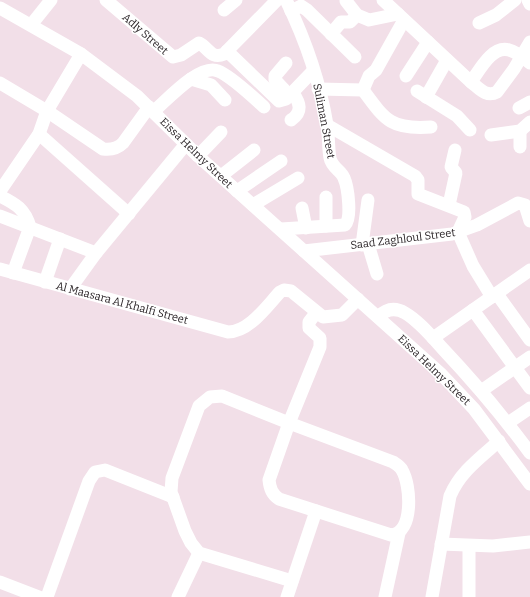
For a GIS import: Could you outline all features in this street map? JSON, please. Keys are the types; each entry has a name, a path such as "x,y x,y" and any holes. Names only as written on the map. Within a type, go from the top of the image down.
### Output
{"street":[{"path":"31,25 51,0"},
{"path":"224,10 236,0"},
{"path":"278,0 227,51 279,101 286,99 313,71"},
{"path":"479,23 496,15 515,0"},
{"path":"528,0 530,4"},
{"name":"Adly Street","path":"110,1 170,56 180,55 199,43 216,56 219,56 227,51"},
{"path":"346,1 357,15 369,20 396,8"},
{"path":"289,5 304,8 355,57"},
{"name":"Suliman Street","path":"281,229 345,225 350,217 345,179 332,164 327,125 318,89 289,5"},
{"name":"Eissa Helmy Street","path":"0,8 81,54 119,81 151,109 198,156 422,356 453,386 499,441 530,484"},
{"path":"396,8 428,42 485,94 493,94 497,92 526,60 530,42"},
{"path":"363,90 369,76 376,70 396,8"},
{"path":"331,34 341,22 350,22 357,15"},
{"path":"406,76 428,42"},
{"path":"471,82 498,50 510,50 526,60"},
{"path":"0,191 39,134 47,111 81,54"},
{"path":"447,60 421,94 457,116 470,130"},
{"path":"286,63 276,76 275,80 299,102 300,107 296,117 291,120"},
{"path":"230,80 244,68"},
{"path":"0,83 47,111 103,149 108,150 119,147 151,109 202,71 209,70 220,72 261,104 268,92"},
{"path":"191,79 211,85 225,100"},
{"path":"246,92 256,80"},
{"path":"318,89 363,90"},
{"path":"363,90 382,117 398,125 414,128 431,127"},
{"path":"327,125 416,176 418,180 418,194 462,210 465,214 458,232 473,266 530,340"},
{"path":"491,135 525,127"},
{"path":"520,147 518,140 525,127"},
{"path":"198,156 221,132"},
{"path":"39,134 129,214"},
{"path":"70,289 96,254 186,144"},
{"path":"221,176 254,150"},
{"path":"449,205 456,173 451,167 455,150"},
{"path":"237,191 280,160"},
{"path":"253,205 298,178"},
{"path":"0,196 20,208 28,219 30,227 13,273"},
{"path":"326,197 326,226"},
{"path":"368,200 365,244 376,274"},
{"name":"Saad Zaghloul Street","path":"304,251 458,232 477,225 518,203 525,205 530,221"},
{"path":"302,208 306,228"},
{"path":"1,219 30,227 96,254"},
{"path":"45,282 60,239"},
{"name":"Al Maasara Al Khalfi Street","path":"0,269 228,332 236,332 244,328 280,292 284,290 291,292 316,313"},
{"path":"433,338 530,270"},
{"path":"292,581 199,553 191,543 171,492 172,478 199,406 210,397 222,396 289,423 393,462 398,465 404,476 409,509 403,529 399,533 391,536 279,499 273,495 270,488 269,480 289,423 320,347 320,338 310,328 310,322 316,313 323,318 342,315 358,299"},
{"name":"Eissa Helmy Street","path":"378,317 384,311 391,309 406,313 433,338 482,391 530,453"},
{"path":"473,310 530,388"},
{"path":"482,391 530,357"},
{"path":"508,423 530,408"},
{"path":"432,597 450,496 464,473 499,441"},
{"path":"47,597 89,481 95,472 105,470 173,497"},
{"path":"287,597 316,511"},
{"path":"385,597 399,533"},
{"path":"441,544 493,546 530,542"},
{"path":"469,546 469,597"},
{"path":"178,597 199,553"},
{"path":"0,582 24,594 39,597"}]}
